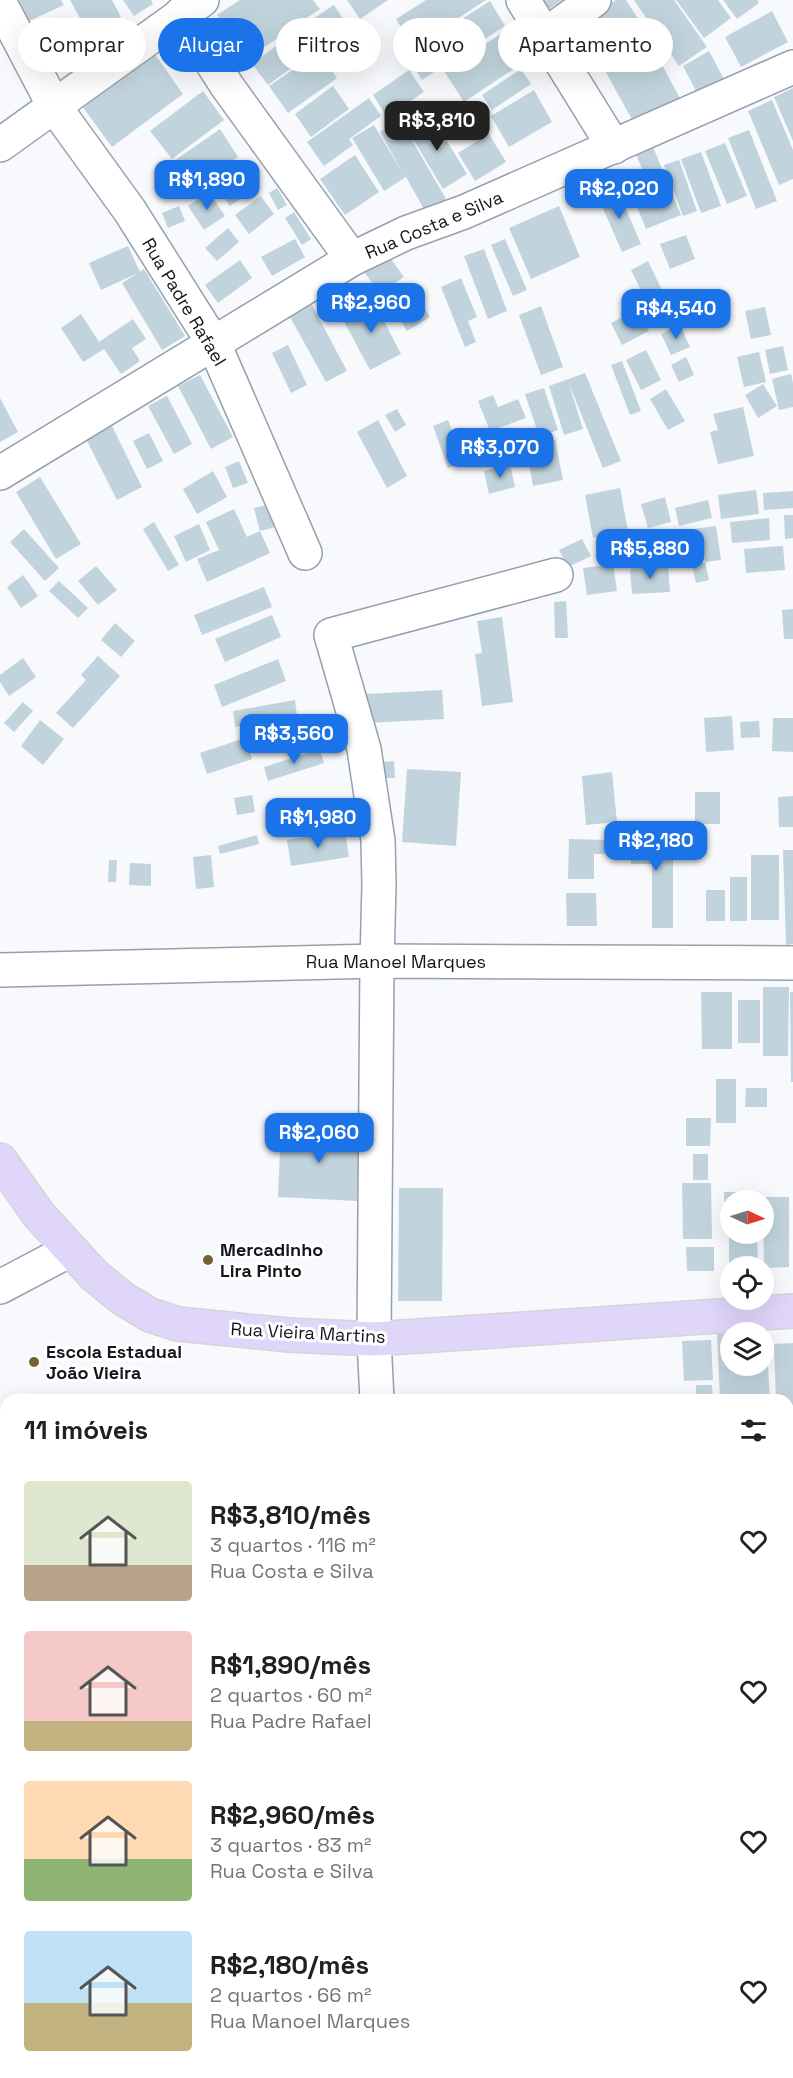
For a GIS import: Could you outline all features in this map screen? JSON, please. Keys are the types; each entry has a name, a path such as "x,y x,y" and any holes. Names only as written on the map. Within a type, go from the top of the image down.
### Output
{"main road":[{"name":"Rua Vieira Martins","path":"0,1160 39,1215 94,1275 122,1298 150,1315 178,1324 289,1335 374,1338 793,1311"}],"street":[{"path":"523,0 534,18"},
{"path":"569,18 594,0"},
{"name":"Rua Padre Rafael","path":"0,3 54,106 130,211 214,344 305,553"},
{"path":"0,145 191,7 227,86 352,259"},
{"name":"Rua Costa e Silva","path":"0,473 352,259 406,233 464,212 793,67"},
{"path":"568,72 614,147"},
{"path":"377,1394 374,1338 378,841 364,749 331,635 556,575"},
{"name":"Rua Manoel Marques","path":"0,970 377,961 793,963"},
{"path":"0,1287 70,1250"}],"building":[{"path":"19,0 61,0 64,5 36,18 28,18"},
{"path":"70,0 112,0 121,17 119,18 80,18"},
{"path":"123,0 151,0 153,4 134,16"},
{"path":"240,0 313,0 320,9 307,18 276,18 276,39 264,47 264,18 219,18 217,15"},
{"path":"347,0 388,0 361,18"},
{"path":"426,0 486,0 458,18 398,18"},
{"path":"541,0 563,0 547,10"},
{"path":"616,0 626,0 637,18 588,18"},
{"path":"634,0 674,0 707,47 679,66 673,57 673,18 646,18"},
{"path":"676,0 718,0 731,18 704,38"},
{"path":"723,0 757,0 759,3 737,19"},
{"path":"490,1 500,18 498,18 498,30 486,38 486,18 463,18"},
{"path":"334,5 342,18 314,18"},
{"path":"772,11 788,42 741,67 725,37"},
{"path":"498,36 498,72 509,72 464,102 445,72 486,72 486,43"},
{"path":"276,46 276,72 286,72 268,85 258,72 264,72 264,55"},
{"path":"709,51 724,79 697,93 683,66"},
{"path":"154,53 158,59 158,72 167,72 183,94 112,147 82,106 128,72 146,72 146,59"},
{"path":"290,72 333,72 337,78 288,113 269,86"},
{"path":"406,72 410,72 424,92 387,117 373,95"},
{"path":"417,72 434,72 422,80"},
{"path":"516,72 523,72 531,84 492,110 482,95"},
{"path":"606,72 666,72 681,100 635,125"},
{"path":"333,86 349,109 311,137 295,114"},
{"path":"793,88 793,141 774,97"},
{"path":"534,90 552,122 509,147 491,116"},
{"path":"203,91 224,120 172,159 150,131"},
{"path":"369,98 381,116 349,139 353,145 324,166 307,142"},
{"path":"772,100 793,150 793,179 779,185 748,111"},
{"path":"431,115 467,174 443,189 407,129"},
{"path":"401,121 446,199 425,211 406,177 384,191 352,138 374,125 404,175 380,132"},
{"path":"220,129 238,157 179,197 161,170"},
{"path":"749,130 777,201 756,209 728,138"},
{"path":"489,134 506,162 475,181 458,153"},
{"path":"725,143 747,196 727,204 705,151"},
{"path":"653,147 681,215 646,229 625,177 642,169 636,154"},
{"path":"701,152 721,206 701,213 681,159"},
{"path":"355,155 379,192 345,215 320,179"},
{"path":"679,160 697,211 683,216 664,165"},
{"path":"246,169 258,187 230,206 218,189"},
{"path":"277,188 287,205 278,210 269,193"},
{"path":"617,188 641,244 622,252 598,197"},
{"path":"209,192 225,216 204,230 188,206"},
{"path":"261,196 274,214 249,234 235,215"},
{"path":"179,206 185,221 168,228 162,213"},
{"path":"559,206 580,257 531,279 509,228"},
{"path":"294,212 311,239 302,245 285,218"},
{"path":"228,228 239,242 217,261 205,248"},
{"path":"686,235 695,259 670,269 660,244"},
{"path":"295,239 305,257 272,276 261,257"},
{"path":"505,239 527,290 513,296 491,245"},
{"path":"128,246 140,272 101,290 89,263"},
{"path":"484,249 507,311 488,319 464,256"},
{"path":"388,255 404,277 380,293 364,272"},
{"path":"240,260 252,278 218,303 205,285"},
{"path":"648,261 672,311 655,319 631,270"},
{"path":"144,269 185,336 162,350 122,283"},
{"path":"461,278 477,317 468,321 476,342 465,347 441,287"},
{"path":"372,298 401,354 370,370 340,314"},
{"path":"419,299 430,317 407,331 396,313"},
{"path":"312,305 347,371 326,382 290,317"},
{"path":"541,306 563,367 541,375 519,315"},
{"path":"765,307 771,335 751,339 745,311"},
{"path":"638,309 649,331 622,345 611,323"},
{"path":"81,314 99,342 133,319 146,339 132,348 140,361 121,374 104,349 83,362 61,328"},
{"path":"680,325 690,347 671,355 661,334"},
{"path":"288,345 307,385 291,393 272,353"},
{"path":"783,346 788,370 770,374 765,350"},
{"path":"646,350 661,380 641,390 626,360"},
{"path":"759,352 766,382 744,387 737,357"},
{"path":"686,357 694,375 679,382 671,365"},
{"path":"622,361 641,411 630,415 611,365"},
{"path":"585,373 621,461 603,468 569,384 583,429 564,435 549,386"},
{"path":"791,374 793,407 779,410 772,379"},
{"path":"200,375 233,437 211,449 178,386"},
{"path":"763,384 777,406 758,418 745,395"},
{"path":"544,388 558,430 539,436 525,394"},
{"path":"666,389 685,421 668,430 650,399"},
{"path":"493,395 498,407 518,399 526,418 490,431 478,401"},
{"path":"167,396 192,444 174,454 148,406"},
{"path":"0,398 18,432 0,442"},
{"path":"743,407 754,456 718,464 710,432 718,430 713,414"},
{"path":"397,409 406,425 395,432 385,415"},
{"path":"378,420 407,476 387,488 357,432"},
{"path":"448,420 464,462 448,468 433,426"},
{"path":"112,426 142,487 117,500 86,439"},
{"path":"149,433 163,461 147,469 133,441"},
{"path":"555,440 563,480 533,486 526,446"},
{"path":"239,461 248,483 233,488 225,467"},
{"path":"510,464 515,487 489,494 484,471"},
{"path":"213,471 227,497 197,514 183,489"},
{"path":"40,477 81,544 56,559 16,492"},
{"path":"620,488 628,531 620,533 625,561 613,563 617,591 587,595 583,568 607,565 601,536 593,538 585,495"},
{"path":"756,490 759,514 721,519 718,495"},
{"path":"793,491 793,508 764,510 763,493"},
{"path":"665,497 671,522 648,528 641,504"},
{"path":"708,500 712,518 679,526 675,508"},
{"path":"270,504 276,527 260,531 254,508"},
{"path":"234,509 247,537 260,531 270,553 207,582 197,559 219,550 206,522"},
{"path":"784,515 793,515 793,538 785,539"},
{"path":"769,518 770,540 732,543 730,522"},
{"path":"154,522 179,565 168,571 143,529"},
{"path":"199,524 210,550 186,562 174,536"},
{"path":"716,526 721,560 705,562 703,546 666,551 663,533"},
{"path":"24,529 59,568 45,581 10,542"},
{"path":"582,539 591,556 568,567 559,550"},
{"path":"783,546 785,570 746,573 744,549"},
{"path":"705,562 709,580 696,583 692,565"},
{"path":"96,566 117,590 98,605 78,581"},
{"path":"668,566 670,592 632,594 630,569"},
{"path":"23,575 38,596 21,608 7,587"},
{"path":"59,581 88,608 78,618 49,591"},
{"path":"264,587 272,607 202,635 194,615"},
{"path":"566,601 568,638 555,638 554,602"},
{"path":"793,609 793,639 784,639 782,610"},
{"path":"272,615 281,637 225,662 215,639"},
{"path":"502,617 513,702 482,706 475,654 482,653 477,621"},
{"path":"115,623 135,641 121,657 101,640"},
{"path":"98,656 120,676 73,728 56,713 86,680 81,675"},
{"path":"23,658 36,677 9,696 0,682 0,675"},
{"path":"278,659 286,681 222,707 214,685"},
{"path":"442,690 444,719 368,723 366,694"},
{"path":"295,700 297,716 235,727 233,711"},
{"path":"23,702 33,711 14,732 4,723"},
{"path":"304,715 311,737 261,752 254,729"},
{"path":"732,716 734,750 706,752 704,718"},
{"path":"773,718 793,718 793,752 772,751"},
{"path":"40,720 64,739 43,765 21,746"},
{"path":"759,721 760,737 741,738 740,722"},
{"path":"245,738 252,759 207,774 200,753"},
{"path":"320,749 324,763 268,781 264,767"},
{"path":"394,761 395,778 383,778 382,762"},
{"path":"407,769 461,772 456,846 402,842"},
{"path":"612,772 617,822 586,825 582,776"},
{"path":"695,792 720,792 720,824 695,824"},
{"path":"252,795 255,812 237,815 234,798"},
{"path":"793,796 793,827 779,827 778,797"},
{"path":"652,825 652,839 673,839 673,928 652,928 652,864 631,864 631,826"},
{"path":"345,831 349,857 291,866 287,840"},
{"path":"257,835 259,844 220,854 218,846"},
{"path":"569,839 606,840 605,854 594,854 594,879 568,879"},
{"path":"783,850 793,850 793,944 786,945"},
{"path":"211,855 214,887 196,889 193,857"},
{"path":"751,855 779,855 779,920 751,920"},
{"path":"109,860 117,860 116,882 108,882"},
{"path":"130,863 151,864 151,886 129,885"},
{"path":"730,877 747,877 747,921 730,921"},
{"path":"706,890 725,890 725,921 706,921"},
{"path":"566,893 596,893 597,926 567,926"},
{"path":"763,987 789,987 788,1056 763,1056"},
{"path":"701,992 732,992 732,1049 702,1049"},
{"path":"790,992 793,992 793,1082 791,1082"},
{"path":"738,1000 760,1000 760,1043 738,1043"},
{"path":"716,1079 736,1079 736,1123 716,1123"},
{"path":"746,1088 767,1088 767,1107 745,1107"},
{"path":"686,1118 711,1118 710,1146 686,1146"},
{"path":"281,1128 361,1132 357,1201 278,1197"},
{"path":"693,1154 708,1154 708,1180 693,1180"},
{"path":"682,1183 711,1183 712,1239 683,1239"},
{"path":"399,1188 443,1188 442,1301 398,1301"},
{"path":"774,1197 789,1197 789,1267 774,1268 774,1256 764,1256 764,1244 774,1244"},
{"path":"729,1244 757,1244 758,1256 729,1256"},
{"path":"686,1247 714,1247 714,1271 687,1271"},
{"path":"717,1333 720,1333 720,1376 769,1376 770,1394 720,1394"},
{"path":"711,1340 713,1380 684,1381 682,1341"},
{"path":"793,1343 793,1394 776,1394 774,1344"},
{"path":"696,1385 712,1385 713,1394 696,1394"}],"place":[{"name":"Mercadinho Lira Pinto","path":"208,1260"},
{"name":"Escola Estadual João Vieira","path":"34,1362"}]}
